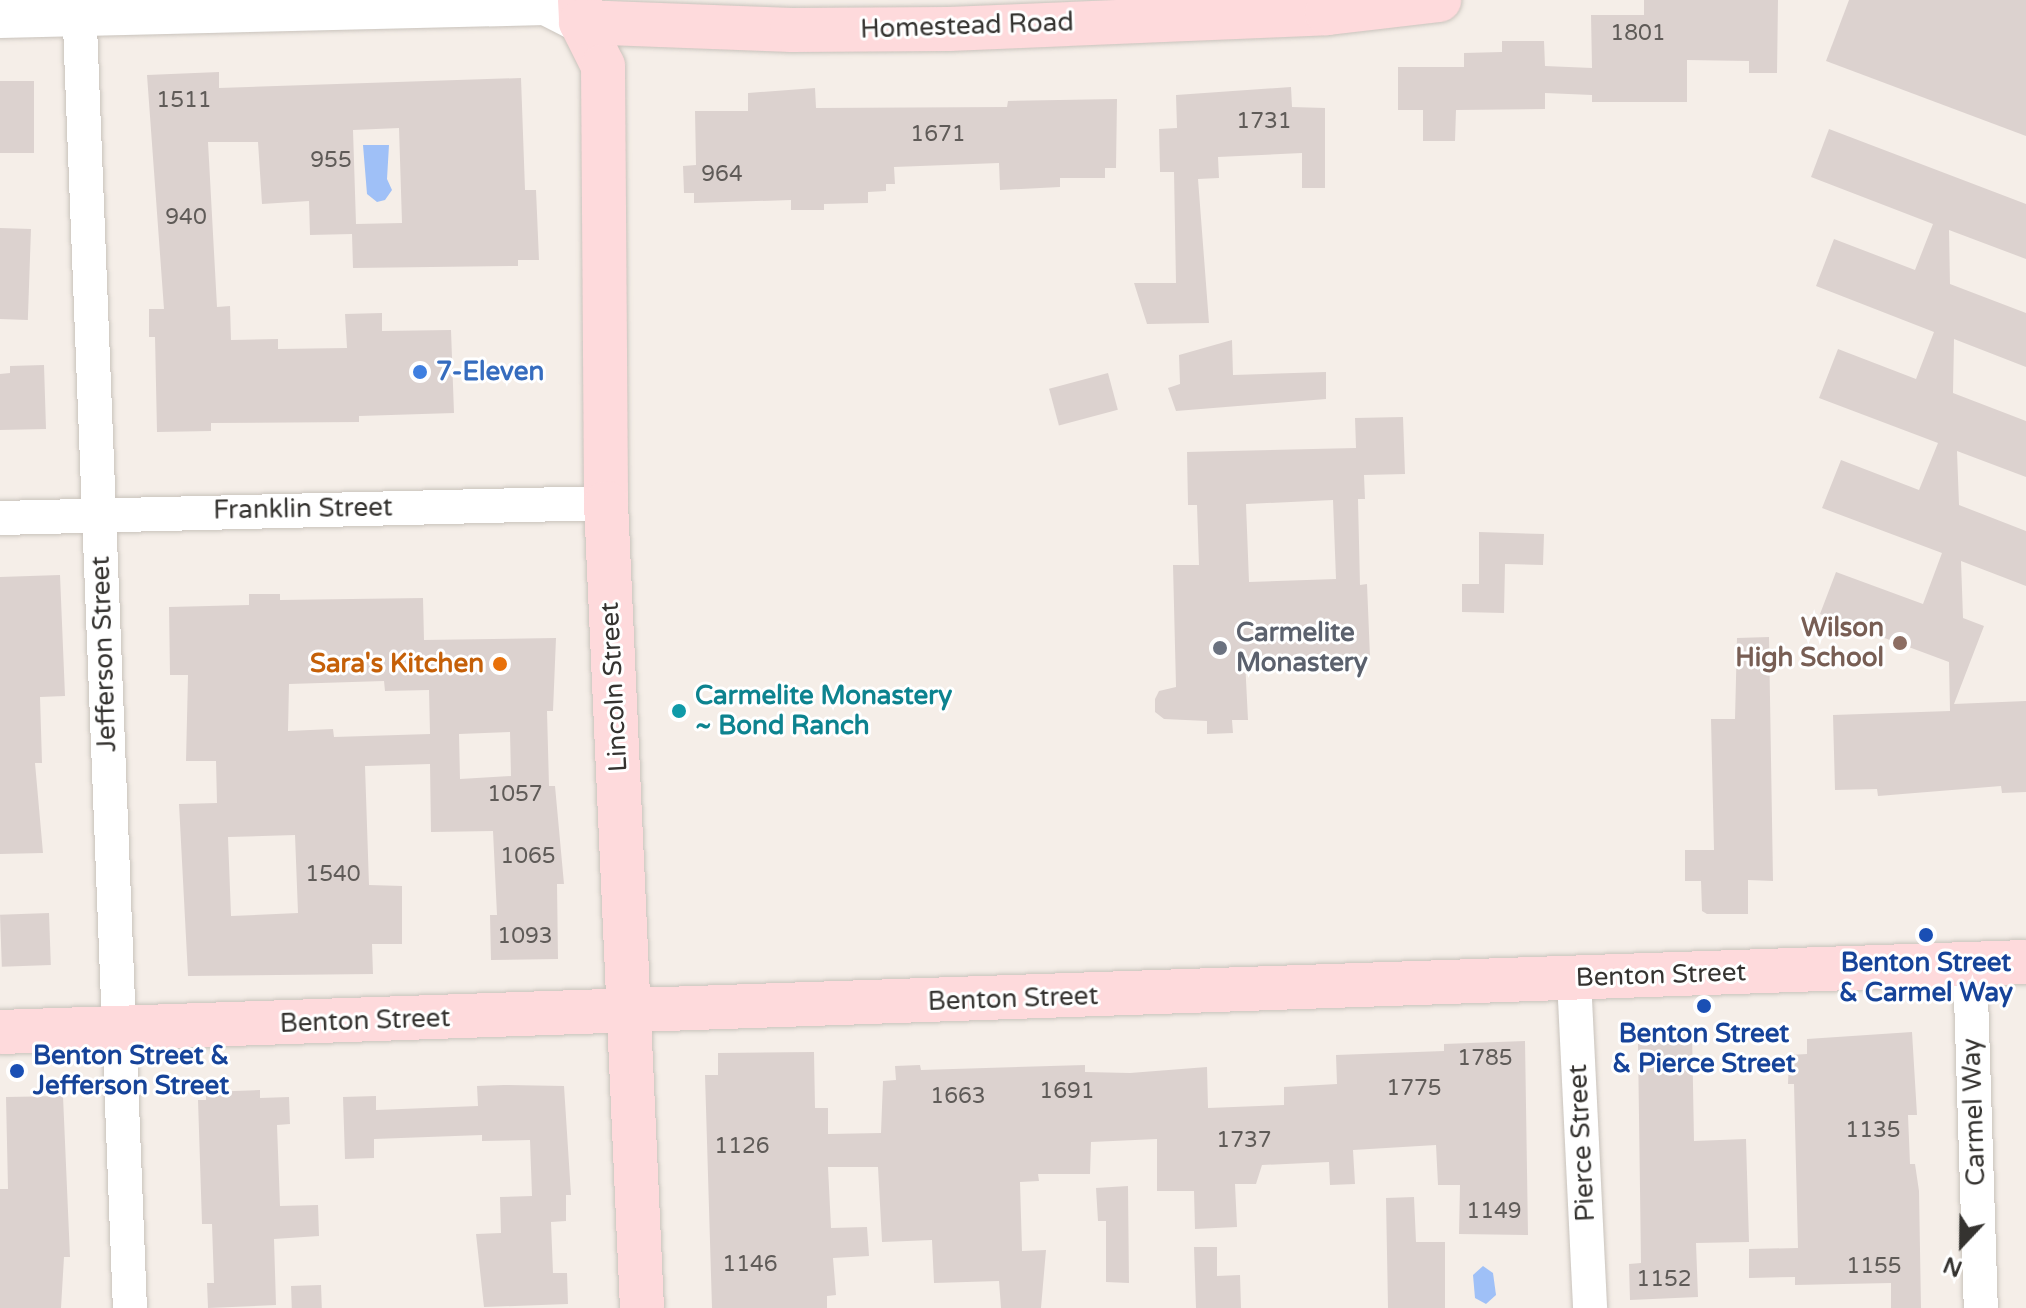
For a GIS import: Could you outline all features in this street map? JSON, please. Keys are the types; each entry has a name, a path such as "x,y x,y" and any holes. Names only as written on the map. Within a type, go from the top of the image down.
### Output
{"main road":[{"name":"Homestead Road","path":"565,6 792,30 949,29 1327,13 1439,0"},
{"name":"Lincoln Street","path":"565,6 603,66"},
{"name":"Lincoln Street","path":"627,12 603,66 606,503 642,1308"},
{"name":"Benton Street","path":"0,1032 631,1013 2026,962"}],"street":[{"name":"Homestead Road","path":"0,17 79,8 565,6"},
{"name":"Jefferson Street","path":"79,8 130,1308"},
{"name":"Franklin Street","path":"0,518 606,503"},
{"name":"Carmel Way","path":"1970,964 1981,1308"},
{"name":"Pierce Street","path":"1574,979 1590,1308"}],"water":[{"path":"363,145 389,145 387,179 392,190 385,200 377,202 367,194"},
{"path":"1483,1266 1493,1273 1496,1295 1486,1304 1475,1298 1473,1275"}],"building":[{"path":"1644,0 1778,0 1777,73 1749,73 1749,61 1687,60 1687,102 1592,102 1592,95 1545,93 1545,109 1456,110 1455,141 1423,141 1423,110 1398,110 1398,67 1464,67 1464,53 1502,52 1502,41 1544,41 1545,66 1592,68 1591,15 1644,15"},
{"path":"1849,0 2026,0 2026,136 1826,61"},
{"path":"219,72 219,88 521,78 525,190 536,190 539,260 518,260 518,266 353,268 352,234 310,235 309,201 262,204 258,142 208,142 217,307 230,306 231,340 278,339 278,349 347,348 345,314 382,313 382,331 451,330 454,413 359,416 359,422 211,423 211,431 157,432 155,337 149,337 149,309 164,309 147,75","holes":["399,128 402,223 356,224 353,130"]},
{"path":"0,81 34,81 34,153 0,153"},
{"path":"1291,87 1292,107 1325,108 1325,188 1302,188 1302,153 1218,157 1219,178 1198,179 1209,323 1147,324 1134,283 1176,283 1174,172 1160,172 1159,129 1177,128 1176,95"},
{"path":"815,88 816,108 1007,107 1008,101 1117,99 1116,168 1105,168 1105,178 1060,178 1060,187 1000,190 999,163 894,167 895,184 886,184 886,191 868,192 868,203 824,204 824,210 791,210 791,200 694,203 694,193 684,193 683,166 696,165 695,111 748,111 748,93"},
{"path":"1829,129 2026,204 2026,259 1949,230 1950,284 2026,313 2026,367 1954,339 1953,393 2026,421 2026,477 1957,451 1959,505 2026,531 2026,586 1961,561 1963,618 1984,626 1954,704 2026,701 2026,792 2002,793 2001,786 1878,796 1877,789 1835,790 1833,715 1950,711 1949,662 1820,614 1836,572 1923,604 1942,553 1822,508 1841,460 1919,490 1938,443 1819,398 1838,349 1916,379 1934,332 1816,286 1834,239 1915,270 1933,224 1811,177"},
{"path":"0,228 31,229 28,320 0,319"},
{"path":"1232,340 1233,375 1326,372 1326,399 1176,411 1168,388 1180,384 1179,355"},
{"path":"44,365 46,429 0,430 0,374 10,373 10,366"},
{"path":"1108,373 1118,410 1059,425 1049,389"},
{"path":"1403,417 1405,474 1364,475 1365,499 1358,499 1360,585 1367,584 1370,657 1245,660 1248,720 1232,720 1233,733 1207,734 1207,721 1164,719 1155,712 1155,699 1159,691 1176,687 1173,565 1199,565 1197,505 1188,505 1187,452 1356,448 1355,418","holes":["1333,500 1336,579 1249,582 1246,504"]},
{"path":"1479,532 1544,534 1543,565 1505,564 1504,613 1462,612 1462,584 1479,584"},
{"path":"60,575 65,696 40,697 42,763 35,763 43,853 0,854 0,577"},
{"path":"249,594 280,594 280,600 423,598 424,640 556,638 553,711 547,711 549,786 555,786 564,884 557,884 558,959 491,960 490,915 497,915 493,831 431,832 430,764 365,766 369,885 402,886 402,944 372,944 373,974 188,976 179,804 217,803 216,761 186,761 188,675 170,675 169,607 249,605","holes":["384,681 385,691 429,690 430,734 334,737 333,729 288,731 289,684","510,732 511,776 460,779 459,734","295,835 298,913 231,916 228,837"]},
{"path":"1769,637 1773,881 1748,880 1748,914 1707,914 1702,911 1701,881 1685,881 1685,850 1714,850 1711,719 1735,719 1737,638"},
{"path":"49,913 51,965 2,967 0,915"},
{"path":"1692,1030 1694,1141 1746,1139 1749,1242 1696,1243 1698,1297 1630,1300 1629,1264 1641,1263 1638,1044 1661,1043 1661,1031"},
{"path":"1912,1032 1917,1115 1908,1115 1910,1164 1915,1164 1919,1191 1921,1308 1891,1308 1891,1283 1795,1285 1795,1277 1749,1278 1749,1249 1798,1248 1794,1084 1788,1084 1789,1055 1807,1054 1807,1039"},
{"path":"1525,1041 1528,1235 1459,1234 1460,1185 1438,1185 1436,1145 1353,1150 1355,1184 1330,1185 1329,1162 1262,1165 1256,1184 1235,1184 1237,1227 1195,1229 1194,1191 1157,1191 1157,1139 1091,1142 1090,1174 1038,1174 1039,1181 1020,1182 1022,1251 1046,1250 1041,1308 1001,1308 999,1281 934,1283 932,1240 882,1242 878,1167 828,1167 831,1228 867,1227 869,1256 833,1258 836,1295 827,1296 827,1308 712,1308 705,1075 718,1075 718,1053 814,1052 815,1108 828,1108 828,1134 881,1133 883,1081 896,1080 895,1066 920,1065 921,1070 1085,1065 1085,1072 1130,1073 1207,1067 1208,1108 1284,1105 1284,1087 1337,1084 1336,1055 1444,1051 1444,1044"},
{"path":"477,1086 564,1086 571,1195 566,1195 566,1221 551,1222 553,1273 567,1273 568,1304 484,1307 476,1234 501,1233 500,1197 532,1196 530,1140 482,1141 482,1135 374,1139 374,1158 345,1159 343,1097 376,1096 376,1110 478,1106"},
{"path":"260,1090 260,1098 289,1097 290,1124 277,1125 280,1206 318,1205 319,1236 274,1239 276,1305 208,1308 207,1283 214,1283 212,1224 202,1224 198,1100 206,1100 206,1092"},
{"path":"63,1096 70,1257 64,1257 61,1308 0,1308 0,1189 8,1189 6,1097"},
{"path":"1128,1186 1129,1283 1106,1282 1106,1221 1098,1221 1096,1188"},
{"path":"1414,1197 1416,1242 1445,1242 1445,1308 1388,1308 1386,1198"},
{"path":"1194,1247 1217,1247 1217,1276 1240,1275 1241,1308 1196,1308"},
{"path":"321,1285 322,1308 292,1308 291,1286"}],"place":[{"name":"7-Eleven","path":"420,372"},
{"name":"Wilson High School","path":"1900,643"},
{"name":"Carmelite Monastery","path":"1220,648"},
{"name":"Sara's Kitchen","path":"500,664"},
{"name":"Carmelite Monastery ~ Bond Ranch","path":"679,711"},
{"name":"Benton Street & Carmel Way","path":"1926,935"},
{"name":"Benton Street & Pierce Street","path":"1704,1006"},
{"name":"Benton Street & Jefferson Street","path":"17,1071"}]}
